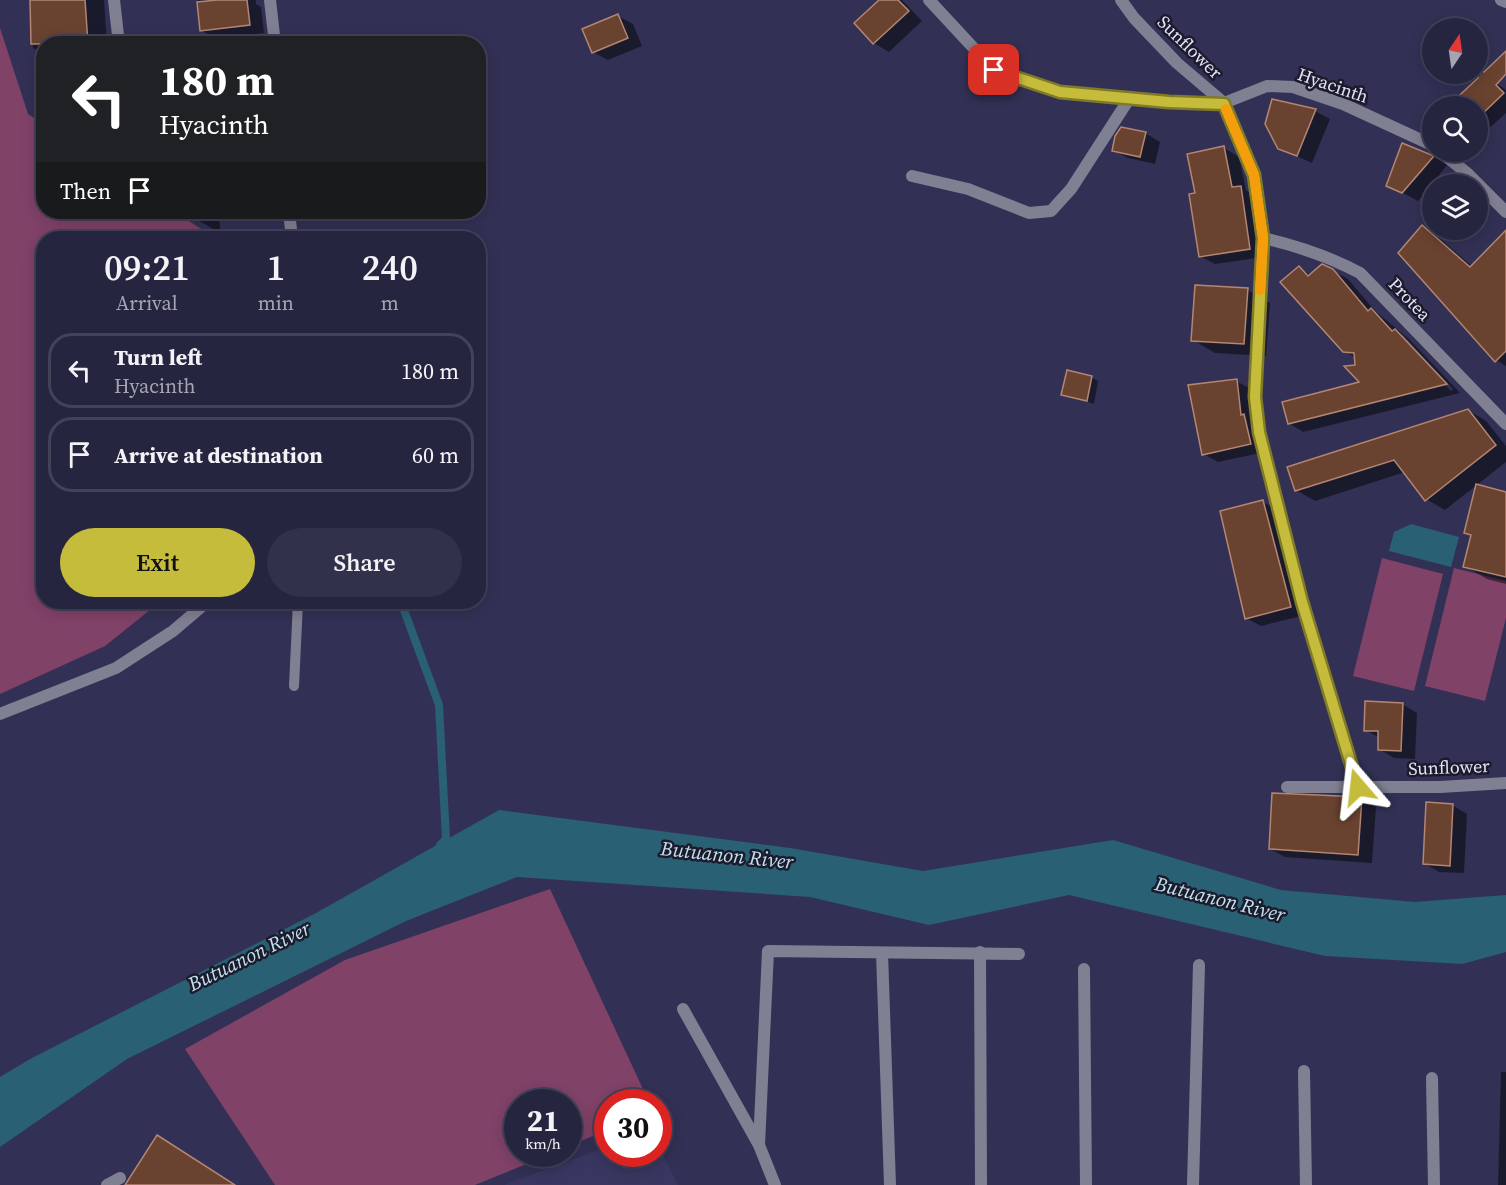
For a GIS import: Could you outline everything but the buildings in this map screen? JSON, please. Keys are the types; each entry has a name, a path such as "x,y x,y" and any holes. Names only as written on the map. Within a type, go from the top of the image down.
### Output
{"street":[{"path":"114,0 118,36"},
{"path":"270,0 274,36"},
{"name":"Hyacinth","path":"929,0 994,70 1060,92 1129,99 1224,104 1267,86 1293,87 1343,104 1422,140"},
{"name":"Sunflower","path":"1121,0 1134,18 1177,63 1224,104 1254,175 1263,238 1255,397 1259,432 1302,602 1358,787"},
{"path":"1501,0 1506,2"},
{"path":"912,176 968,189 1029,213 1042,214 1051,211 1071,189 1129,99"},
{"path":"1453,162 1506,212"},
{"name":"Protea","path":"1263,238 1300,246 1331,257 1360,273 1506,424"},
{"path":"0,714 116,668 173,631 199,609"},
{"name":"Sunflower","path":"1287,787 1506,783"},
{"path":"759,1145 768,951 1020,954"},
{"path":"981,952 981,1185"},
{"path":"882,953 890,1185"},
{"path":"1193,1185 1199,965"},
{"path":"1084,969 1086,1185"},
{"path":"683,1009 759,1145 774,1185"},
{"path":"1304,1071 1306,1185"},
{"path":"1432,1078 1434,1185"},
{"path":"107,1185 120,1178"}],"lane":[{"path":"294,686 298,609"}],"shaded area":[{"path":"0,28 28,114 36,119 36,219 186,219 204,231 36,231 36,609 151,609 105,646 0,694"},
{"path":"1382,558 1443,574 1414,691 1353,676"},
{"path":"1454,568 1506,581 1506,618 1485,701 1425,686"},
{"path":"550,889 643,1089 594,1089 594,1135 582,1141 582,1089 504,1089 504,1167 519,1167 475,1185 275,1185 185,1049 345,960"},
{"path":"594,1152 594,1167 669,1167 678,1185 504,1185 553,1167 582,1167 582,1156"}],"water":[{"path":"1411,524 1459,537 1451,567 1389,551 1394,532"},
{"name":"Butuanon River","path":"499,810 790,848 923,871 1113,840 1281,890 1415,902 1506,895 1506,952 1462,964 1325,956 1069,895 929,925 810,897 517,877 406,921 127,1059 0,1147 0,1077 30,1059 316,913"}],"waterway":[{"path":"404,609 439,705 446,839 440,845"}],"slow traffic":[{"path":"1226,109 1254,175 1263,238 1260,290"}],"route":[{"path":"994,70 1060,92 1196,104 1224,104 1254,175 1263,238 1255,397 1259,432 1302,602 1358,787"}]}
